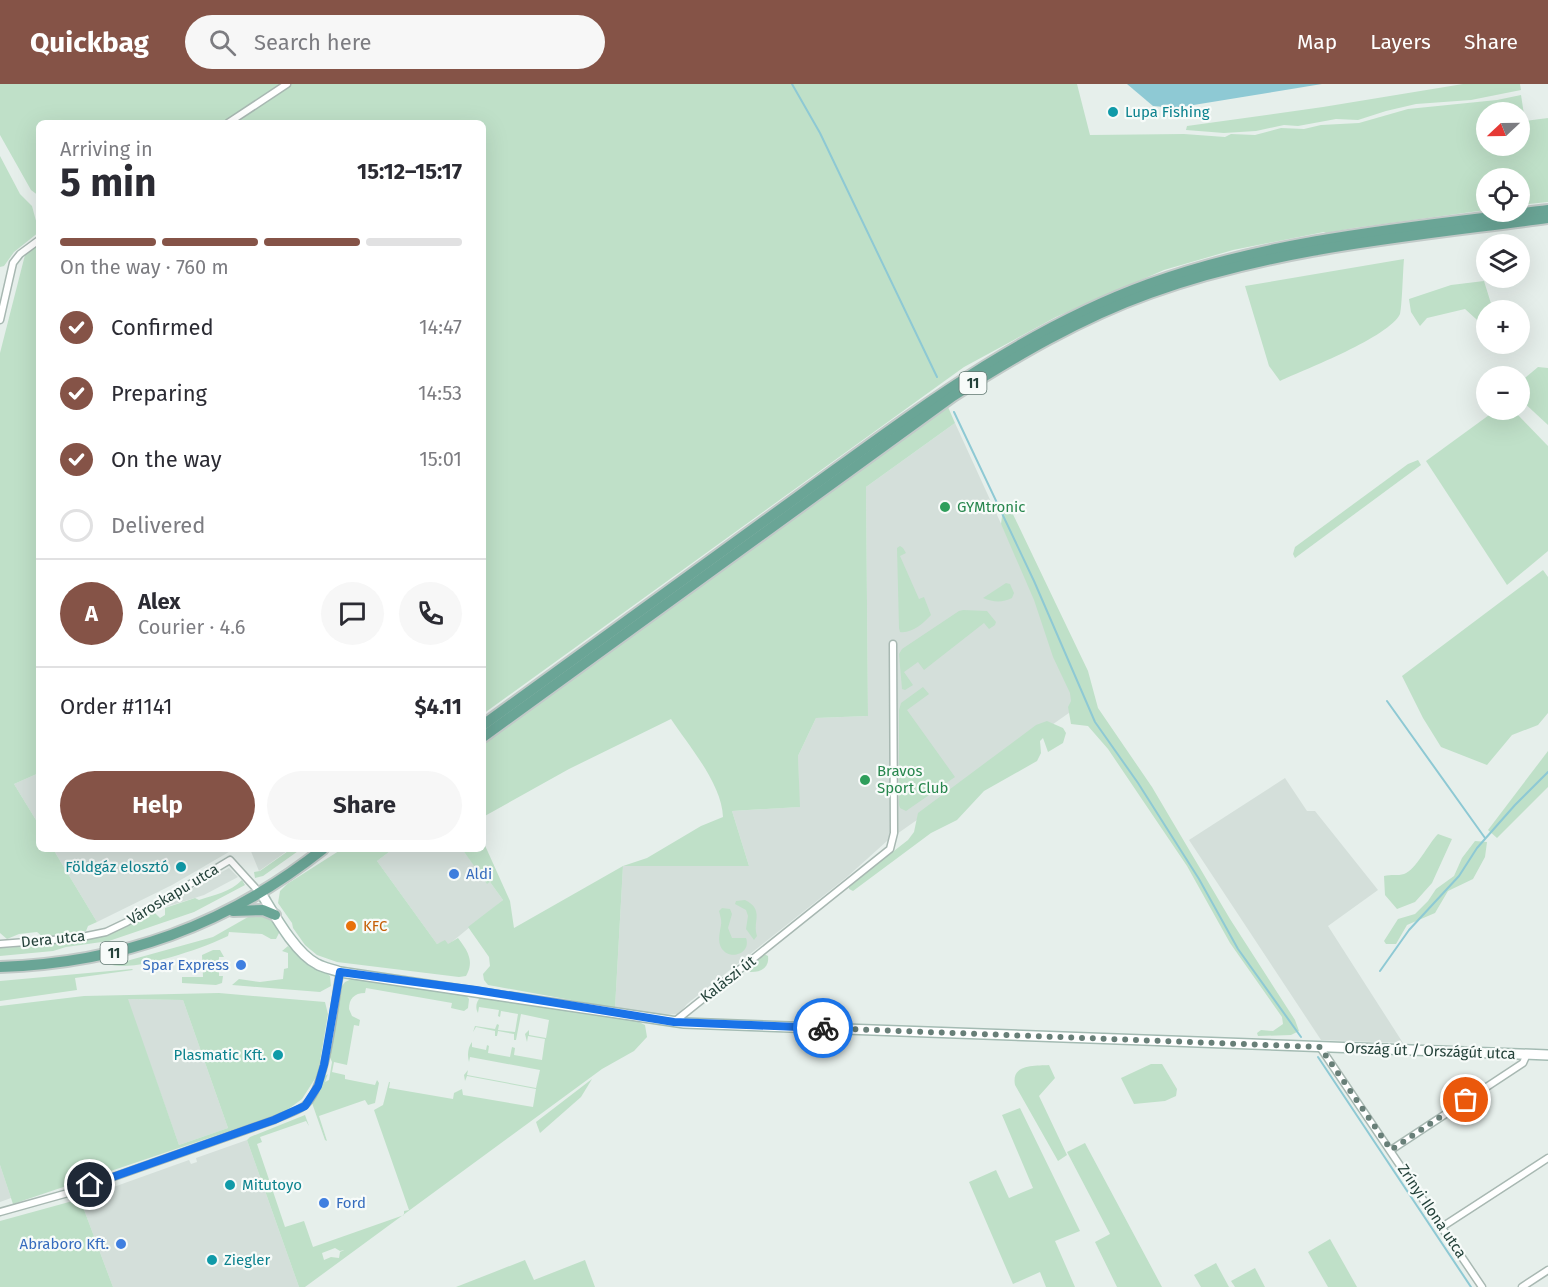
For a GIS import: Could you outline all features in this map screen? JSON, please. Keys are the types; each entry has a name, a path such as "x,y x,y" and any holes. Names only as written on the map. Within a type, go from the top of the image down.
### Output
{"main road":[{"name":"11","path":"486,723 924,406 1010,350 1065,321 1147,284 1230,258 1322,240 1548,210"},
{"name":"11","path":"486,735 953,396 1014,358 1062,332 1150,293 1232,267 1312,251 1548,218"},
{"name":"11","path":"0,967 58,963 109,954 197,926 261,894 319,852"},
{"path":"261,894 308,958 318,965 340,972 476,990 674,1022"},
{"path":"226,911 263,910 275,915"},
{"name":"Ország út / Országút utca","path":"674,1022 1548,1055"}],"street":[{"path":"232,120 286,84"},
{"path":"0,320 13,263 20,254 36,242"},
{"name":"Kalászi út","path":"674,1022 890,849 894,832 893,644"},
{"name":"Városkapu utca","path":"106,932 127,922 230,860 261,894"},
{"name":"Dera utca","path":"0,944 77,938 106,932"},
{"path":"0,1212 68,1193 264,1124 305,1106 318,1086 324,1065 340,972"},
{"name":"Zrínyi Ilona utca","path":"1315,1046 1391,1150 1482,1287"},
{"path":"1391,1150 1523,1063 1527,1054"},
{"path":"1442,1227 1548,1158"},
{"path":"1522,1287 1548,1270"}],"shaded area":[{"path":"955,423 1083,703 887,841 847,877 687,1004 679,1014 662,1015 615,1008 623,866 749,866 732,811 799,807 798,756 816,718 868,716 866,487"},
{"path":"36,774 36,820 14,784"},
{"path":"1285,778 1307,811 1315,811 1378,890 1328,926 1403,1043 1321,1040 1189,840"},
{"path":"55,852 229,852 172,885 97,922"},
{"path":"251,852 286,852 259,871"},
{"path":"389,852 464,852 503,900 448,945 443,942 437,944 377,861"},
{"path":"229,868 238,877 204,895 150,912"},
{"path":"127,999 183,1000 228,1128 179,1145"},
{"path":"247,1140 299,1287 113,1287 80,1199 189,1160 191,1164 197,1162 196,1158"},
{"path":"0,1165 11,1198 0,1202"}],"green space":[{"path":"0,84 1077,84 1090,135 1184,134 1225,137 1231,134 1255,135 1281,128 1304,129 1321,125 1359,123 1408,109 1476,102 1476,156 1530,156 1530,120 1548,118 1548,202 1530,204 1530,168 1476,168 1476,211 1324,232 1233,250 1164,270 1056,317 964,367 486,712 486,120 36,120 36,194 31,190 0,135"},
{"path":"1463,84 1520,84 1521,90 1471,100 1416,104 1358,120 1336,119 1298,126 1284,125 1256,131 1224,133 1186,130 1187,126"},
{"path":"1521,95 1522,102 1477,102 1497,100"},
{"path":"0,156 20,194 32,206 36,221 36,234 14,252 4,266 0,267"},
{"path":"36,244 36,774 14,784 36,820 36,852 55,852 97,922 88,926 86,931 43,937 37,932 19,934 7,939 0,933 0,353 26,251"},
{"path":"1404,259 1401,310 1393,323 1346,352 1280,381 1269,366 1245,286"},
{"path":"1476,282 1476,288 1486,288 1490,300 1476,300 1476,319 1465,309 1427,318 1420,326 1411,312 1409,299 1451,285"},
{"path":"1538,367 1548,368 1548,425 1530,408 1530,374"},
{"path":"948,407 955,423 866,487 868,716 816,718 798,756 800,807 732,811 749,866 623,866 647,858 701,826 723,817 721,804 711,779 671,719 569,769 486,815 486,741"},
{"path":"1482,420 1523,420 1548,446 1548,551 1507,585 1426,461"},
{"path":"1418,460 1421,465 1295,558 1293,554 1295,547 1408,464"},
{"path":"1009,506 1088,671 1098,708 1152,787 1230,919 1295,1020 1299,1031 1291,1035 1258,1036 1257,1033 1261,1030 1273,1031 1283,1024 1282,1017 1230,943 1187,866 1108,749 1088,726 1071,724 1068,707 1071,701 1070,693 1053,657 1034,600 1001,524 1003,509"},
{"path":"900,546 906,553 900,556 919,599 924,597 931,615 917,627 904,632 900,632 899,628 897,548"},
{"path":"1543,570 1548,577 1548,713 1538,725 1512,735 1487,765 1441,747 1423,718 1402,676"},
{"path":"1006,583 1010,584 1014,593 1012,598 997,601 983,598"},
{"path":"963,610 987,611 996,622 995,625 989,629 984,623 924,670 918,662 904,672 913,685 905,690 902,689 899,654 902,649"},
{"path":"923,687 929,694 907,710 955,777 906,811 899,805 899,710 901,703"},
{"path":"1047,721 1063,728 1066,733 1063,743 1048,752 1043,738 1040,741 1041,753 1037,761 984,791 957,820 931,833 853,891 849,889 849,886 908,840 914,832 918,813 1036,725"},
{"path":"1548,751 1548,787 1497,838 1488,830"},
{"path":"1438,834 1452,839 1432,883 1415,902 1397,909 1385,895 1384,876 1402,875 1408,872"},
{"path":"1475,841 1487,842 1485,857 1473,879 1448,891 1435,913 1407,925 1396,944 1386,944 1384,941 1398,919 1415,914 1436,889 1454,876 1462,858"},
{"path":"486,848 510,901 514,928 623,866 615,1008 488,985 483,974 490,966 489,957 468,927 503,900 490,882 487,884 464,852 486,852"},
{"path":"287,852 297,852 263,876 255,878 254,872 260,871"},
{"path":"337,852 389,852 377,861 437,944 445,940 448,944 458,938 467,951 470,961 469,971 466,976 459,977 337,962 317,955 305,945 278,903 280,891 287,884"},
{"path":"242,880 245,885 194,912 109,941 53,951 0,956 0,948 82,940 113,932 154,912 160,918 165,915 165,908 195,898 199,900 222,893"},
{"path":"745,900 755,908 756,912 757,936 754,940 746,929 748,916 746,910 735,904 736,901"},
{"path":"722,908 730,909 732,914 728,928 732,938 746,938 745,949 738,954 727,953 720,945 719,911"},
{"path":"263,913 280,931 276,939 262,934 229,932 228,936 217,941 154,962 138,965 112,965 213,937 248,917"},
{"path":"288,946 307,965 330,976 331,986 320,992 232,985 239,979 260,982 283,979 284,969 288,968 288,953 282,951"},
{"path":"213,950 220,950 224,957 219,957 219,976 223,976 222,983 216,985 182,983 182,977 203,977 202,955"},
{"path":"764,954 768,956 768,961 764,968 757,972 743,971"},
{"path":"132,969 75,978 77,990 0,1001 0,981"},
{"path":"354,978 465,994 469,999 468,1008 464,1011 451,1008 452,1003 366,988 365,993 353,997 349,1009 352,1016 360,1020 359,1026 354,1025 347,1065 334,1062 332,1072 345,1075 345,1079 375,1085 377,1080 379,1083 375,1103 368,1105 365,1100 319,1116 327,1141 312,1103 328,1074 325,1082 329,1080 332,1062 329,1055 342,986"},
{"path":"219,993 325,1002 328,1014 318,1074 302,1099 283,1113 13,1204 0,1165 0,1006 84,996","holes":["128,999 183,1000 228,1128 179,1145"]},
{"path":"481,997 633,1019 645,1025 647,1037 634,1051 602,1069 404,1214 404,1211 409,1210 374,1110 383,1105 389,1082 389,1088 453,1099 454,1093 462,1089 463,1095 533,1107 536,1089 467,1076 465,1081 464,1075 468,1070 467,1075 536,1088 540,1070 470,1057 469,1062 468,1051 472,1042 472,1047 486,1050 487,1045 489,1046 488,1053 510,1057 512,1047 515,1048 514,1055 542,1060 545,1039 528,1036 527,1042 525,1034 529,1030 529,1035 546,1038 549,1020 521,1014 516,1040 514,1040 514,1034 498,1031 497,1036 495,1036 495,1031 476,1027 473,1032 475,1026 495,1029 497,1024 499,1025 498,1030 515,1032 518,1014 501,1011 500,1017 498,1016 499,1010 479,1007 478,1013 476,1005"},
{"path":"1151,1064 1162,1064 1177,1089 1176,1096 1165,1101 1134,1104 1121,1078"},
{"path":"1049,1065 1055,1078 1039,1096 1067,1155 1058,1161 1015,1085 1015,1078 1020,1070 1031,1066"},
{"path":"592,1079 581,1097 540,1133 536,1122"},
{"path":"1020,1108 1080,1231 1055,1241 1075,1287 1046,1287 1040,1272 1013,1284 969,1182 996,1170 1009,1198 1033,1188 1002,1115"},
{"path":"305,1115 309,1126 306,1121 260,1137 262,1142 257,1144 285,1227 304,1221 313,1247 402,1216 305,1287 299,1287 247,1140","holes":["335,1248 340,1251 344,1250 340,1252 339,1258 331,1257 324,1260 322,1253"]},
{"path":"1085,1143 1162,1287 1117,1287 1095,1242 1110,1234 1067,1152"},
{"path":"80,1199 113,1287 0,1287 0,1221"},
{"path":"1330,1239 1357,1287 1328,1287 1308,1252"},
{"path":"525,1260 534,1280 585,1260 595,1287 456,1287"},
{"path":"1216,1263 1229,1287 1201,1287 1194,1275"},
{"path":"1255,1268 1265,1287 1235,1287 1231,1281"}],"water":[{"path":"1127,84 1322,84 1175,108 1153,106"}],"waterway":[{"path":"792,84 820,133 937,377"},
{"path":"954,412 1034,581 1095,722 1138,783 1199,879 1238,949 1301,1037"},
{"path":"1387,701 1485,838"},
{"path":"1380,971 1409,930 1459,876 1477,848 1548,772"},
{"path":"1318,1057 1471,1287"}],"way so far":[{"path":"823,1028 1320,1047 1391,1150 1466,1100"}],"place":[{"name":"Lupa Fishing","path":"1113,112"},
{"name":"GYMtronic","path":"945,507"},
{"name":"Bravos Sport Club","path":"865,780"},
{"name":"Földgáz elosztó","path":"181,867"},
{"name":"Aldi","path":"454,874"},
{"name":"KFC","path":"351,926"},
{"name":"Spar Express","path":"241,965"},
{"name":"Plasmatic Kft.","path":"278,1055"},
{"name":"Mitutoyo","path":"230,1185"},
{"name":"Ford","path":"324,1203"},
{"name":"Abraboro Kft.","path":"121,1244"},
{"name":"Ziegler","path":"212,1260"}],"route":[{"path":"90,1185 274,1120 305,1106 318,1086 324,1065 340,972 476,990 674,1022 823,1028"}]}
